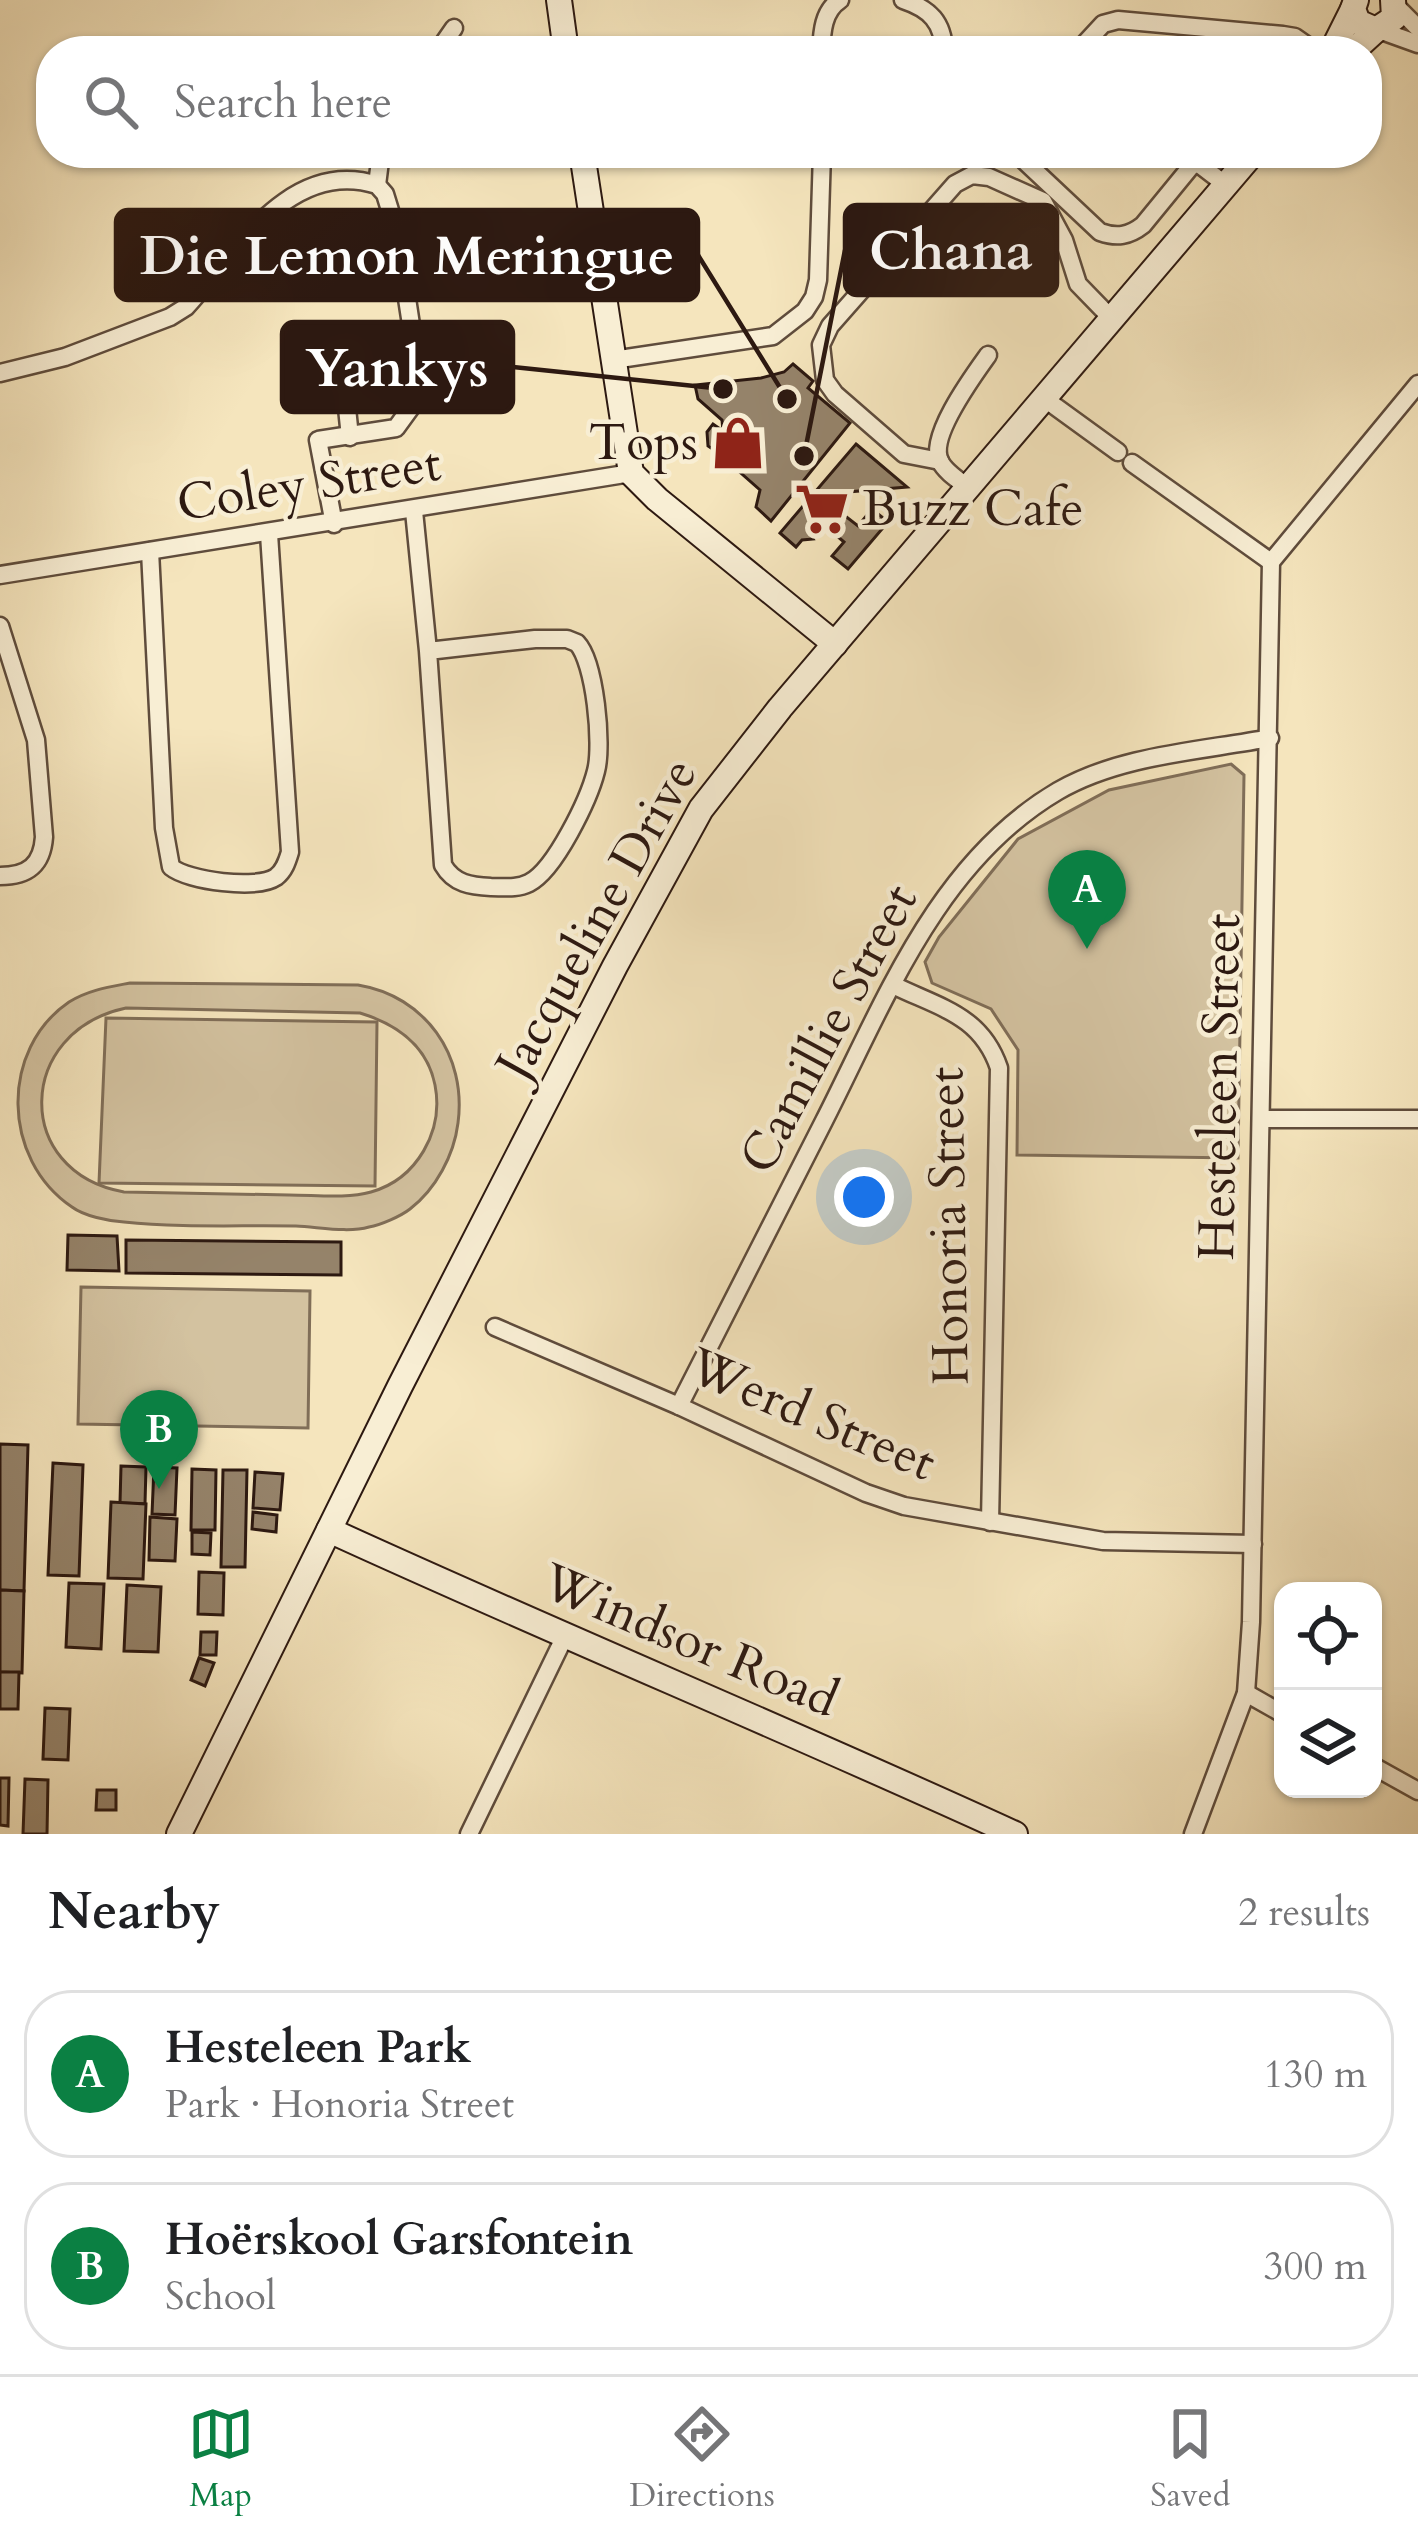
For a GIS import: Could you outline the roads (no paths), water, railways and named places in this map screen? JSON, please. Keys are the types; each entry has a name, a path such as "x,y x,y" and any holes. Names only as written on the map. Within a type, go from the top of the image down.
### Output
{"street":[{"path":"559,0 564,36"},
{"path":"823,36 829,9 840,0"},
{"path":"903,0 931,13 941,36"},
{"path":"1394,2 1418,28"},
{"path":"1370,36 1394,18 1394,2"},
{"path":"1355,4 1363,27 1418,44"},
{"path":"1339,36 1355,4"},
{"path":"1092,36 1103,24 1118,20 1289,36"},
{"path":"448,36 454,28"},
{"path":"376,185 379,168"},
{"path":"584,168 631,473 656,499 836,644"},
{"path":"613,361 773,336 805,311 817,289 821,168"},
{"path":"1032,168 1100,232 1112,236 1135,232 1143,225 1189,168"},
{"path":"1204,168 1226,185"},
{"name":"Jacqueline Drive","path":"179,1834 676,851 722,779 1240,168"},
{"path":"969,488 940,461 904,454 836,394 825,380 821,345 830,326 955,184 972,175 989,177 1042,201 1064,240 1078,284 1112,319"},
{"path":"0,373 65,357 170,317 185,307 294,192 328,182 376,185 385,194 397,233 418,377 412,406 396,428 318,440 334,524"},
{"path":"397,233 468,224"},
{"path":"350,437 341,350 349,342 368,343 376,361"},
{"path":"940,461 938,447 946,425 988,356"},
{"path":"416,362 471,358"},
{"path":"1045,399 1271,562 1418,384"},
{"name":"Coley Street","path":"0,575 631,473"},
{"path":"414,511 443,866 468,885 511,887 530,882 559,848 596,770 599,742 587,658 577,643 556,638 428,651"},
{"path":"150,550 164,828 171,867 194,879 266,881 278,876 290,852 268,534"},
{"name":"Hesteleen Street","path":"1193,1834 1246,1693 1271,562"},
{"path":"0,626 36,740 44,837 39,862 31,870 19,876 0,876"},
{"name":"Camillie Street","path":"679,1406 922,928 1002,830 1063,788 1104,772 1270,738"},
{"name":"Honoria Street","path":"893,985 980,1030 999,1067 990,1522"},
{"path":"1261,1119 1418,1119"},
{"name":"Werd Street","path":"496,1327 884,1500 1103,1541 1252,1544"},
{"name":"Windsor Road","path":"329,1530 1015,1834"},
{"path":"469,1834 564,1638"},
{"path":"1246,1693 1274,1709"},
{"path":"1382,1771 1418,1791"}],"place":[{"name":"Yankys","path":"723,389"},
{"name":"Die Lemon Meringue","path":"787,399"},
{"name":"Tops","path":"738,443"},
{"name":"Chana","path":"804,456"},
{"name":"Buzz Cafe","path":"822,509"},
{"name":"Hesteleen Park","path":"1087,949"},
{"name":"Hoërskool Garsfontein","path":"159,1489"}]}
